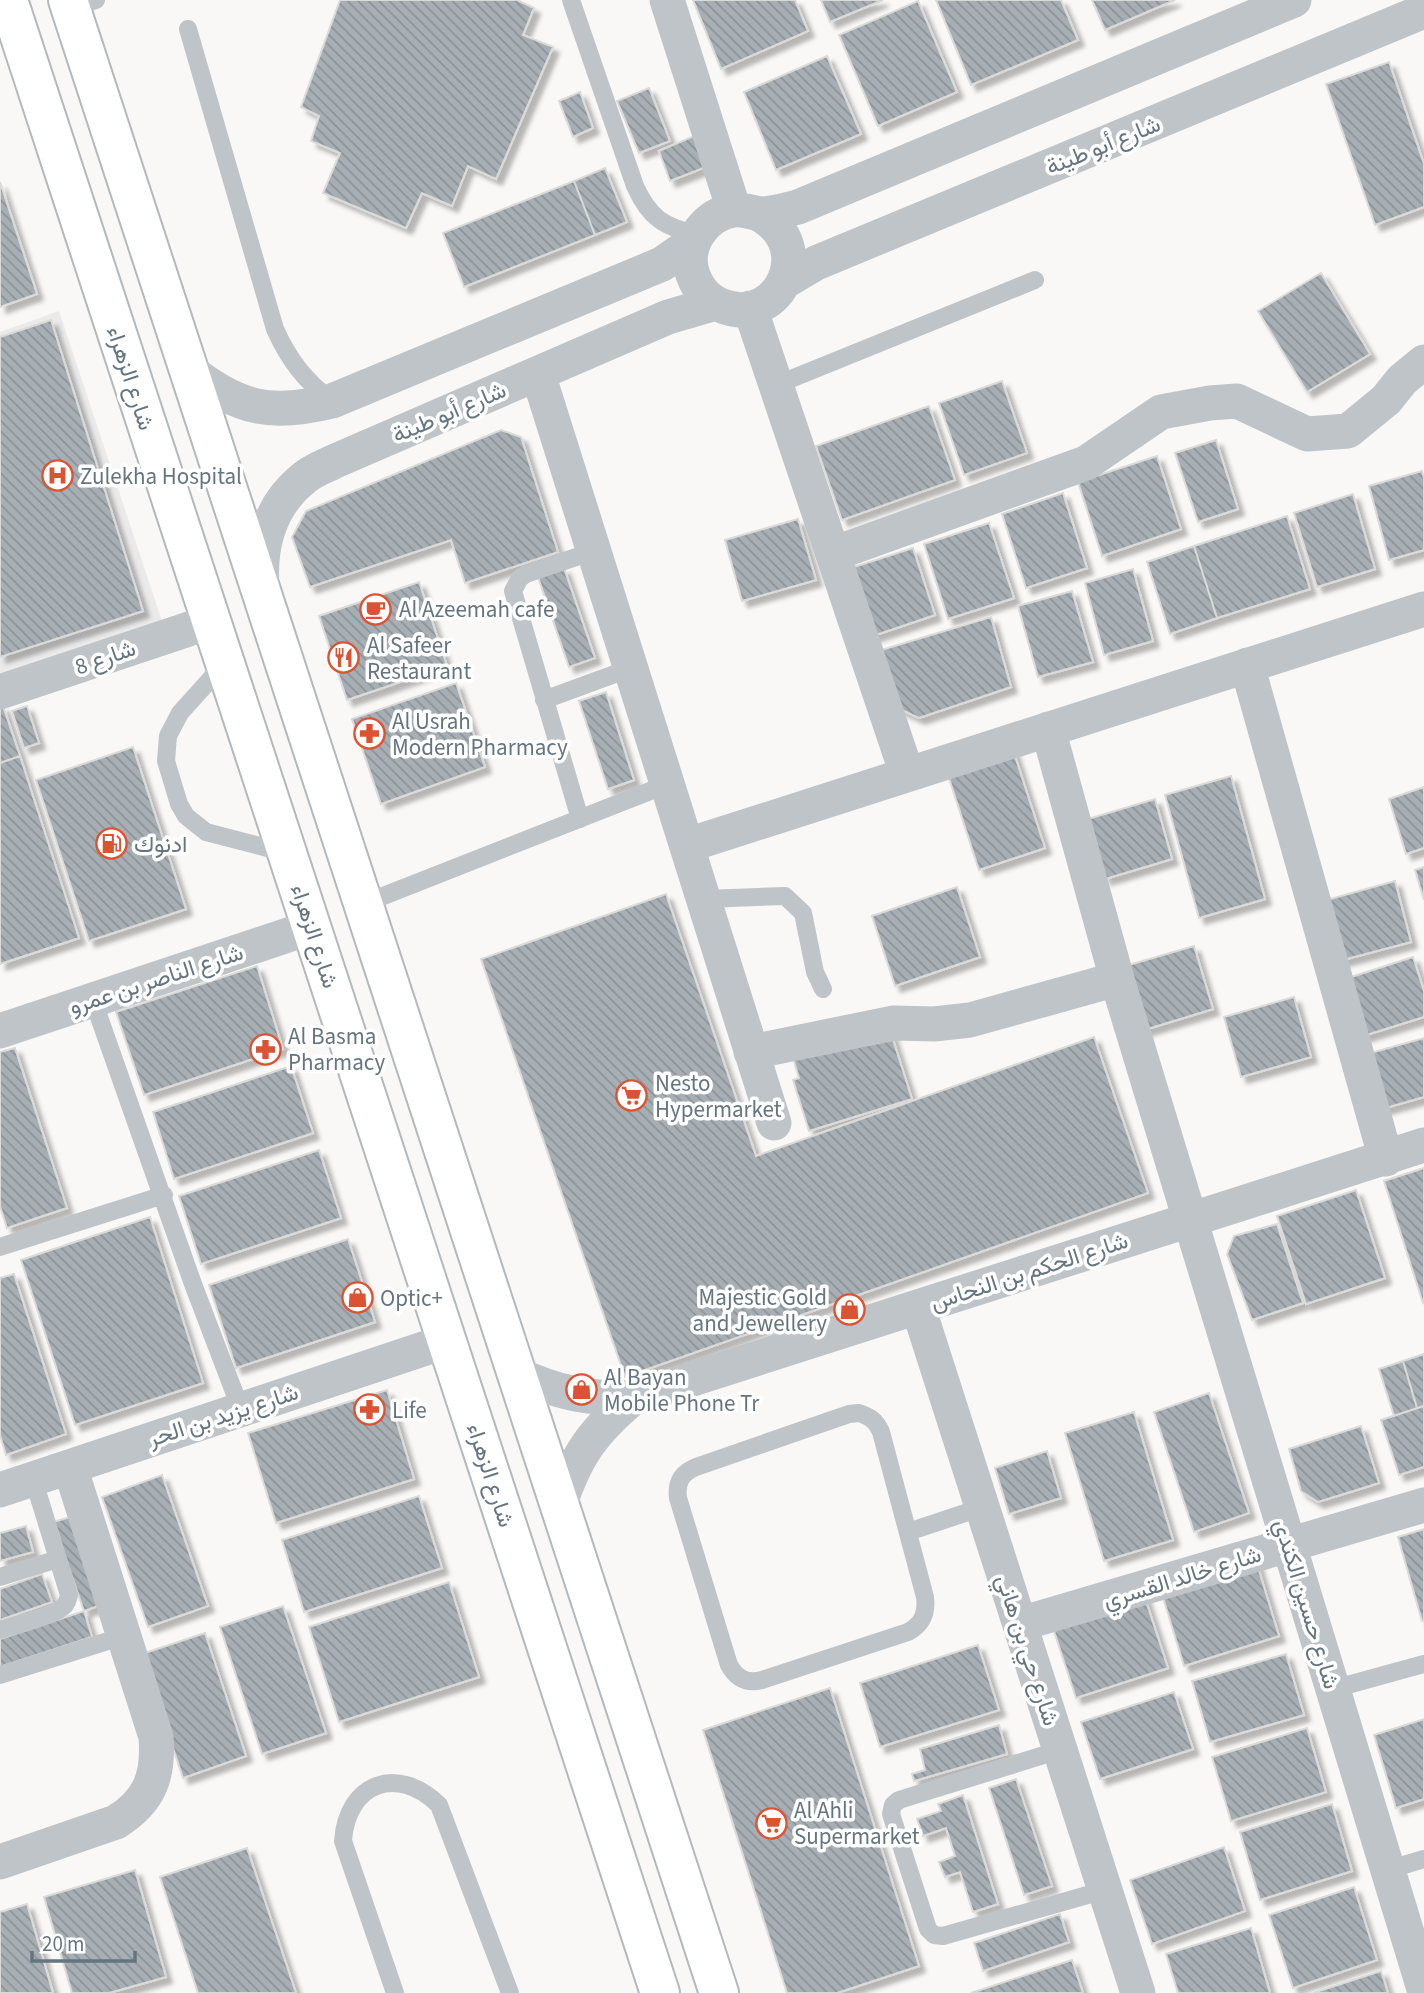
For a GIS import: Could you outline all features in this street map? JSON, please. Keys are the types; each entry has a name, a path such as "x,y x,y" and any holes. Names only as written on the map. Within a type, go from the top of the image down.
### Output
{"main road":[{"path":"78,3 189,369 719,1993"},
{"name":"شارع الزهراء","path":"7,6 312,927 657,1991"}],"street":[{"path":"667,0 747,212"},
{"path":"189,369 213,389 241,402 271,409 302,409 332,401 662,264 688,246 707,222 720,215 798,207 1294,0"},
{"name":"شارع أبو طينة","path":"784,282 816,263 1424,11"},
{"path":"698,234 690,265 695,280 704,293 727,308 750,308 764,302 776,294 784,282 790,256 787,243 771,220 747,212"},
{"name":"شارع أبو طينة","path":"262,594 260,561 266,530 282,501 304,478 333,462 679,313 716,303"},
{"path":"750,308 907,775"},
{"path":"833,554 1086,463 1161,412 1237,401 1307,434 1348,431 1386,400 1402,380 1424,362"},
{"path":"538,374 775,1123"},
{"path":"688,845 1424,609"},
{"name":"شارع 8","path":"0,692 210,622"},
{"path":"1247,665 1386,1158"},
{"name":"شارع حسين الكندي","path":"1048,729 1116,979 1424,1989"},
{"name":"شارع الناصر بن عمرو","path":"0,1031 312,927"},
{"path":"751,1052 894,1023 934,1024 970,1020 1116,979"},
{"name":"شارع الحكم بن النحاس","path":"517,1374 573,1395 603,1399 633,1398 1424,1145"},
{"name":"شارع حي بن هاني","path":"918,1307 1138,1993"},
{"name":"شارع يزيد بن الحر","path":"0,1490 447,1341"},
{"name":"شارع الحكم بن النحاس","path":"559,1506 570,1474 586,1445 607,1420 633,1398"},
{"path":"0,1862 116,1822 131,1813 145,1797 154,1778 158,1758 156,1737 70,1467"},
{"name":"شارع خالد القسري","path":"1020,1624 1424,1505"}],"lane":[{"path":"571,0 644,206 668,226 678,231 698,234"},
{"path":"188,29 275,329 298,370 332,401"},
{"path":"776,385 1035,280"},
{"path":"580,819 514,598 515,583 526,574 594,551"},
{"path":"224,664 180,713 168,736 166,761 179,804 186,816 206,831 287,853"},
{"path":"544,700 631,668"},
{"path":"363,904 668,785"},
{"path":"704,899 785,896 803,913 816,972 823,989"},
{"path":"93,1000 164,1195 193,1284 241,1410"},
{"path":"0,1247 164,1195"},
{"path":"859,1413 869,1416 877,1423 881,1432 908,1532 926,1607 924,1618 917,1626 908,1632 752,1682 734,1674 729,1665 677,1488 687,1471 696,1467 849,1414 859,1413"},
{"path":"0,1630 55,1611 65,1605 68,1595 33,1478"},
{"path":"908,1532 983,1507"},
{"path":"0,1577 58,1559"},
{"path":"0,1675 124,1636"},
{"path":"1333,1689 1424,1664"},
{"path":"1060,1750 895,1802 891,1814 930,1933 938,1937 1105,1890"},
{"path":"395,1993 343,1841 344,1824 351,1807 362,1794 377,1786 394,1782 411,1784 426,1792 439,1805 510,1993"},
{"path":"1387,1870 1424,1859"}],"shaded area":[{"name":"Zulekha Hospital","path":"59,311 162,621 0,676 0,332"}],"building":[{"path":"340,0 517,0 534,8 523,35 553,47 496,179 468,166 452,206 422,193 406,228 323,193 340,153 311,141 319,116 301,107"},
{"path":"693,0 795,0 808,31 721,69"},
{"path":"821,0 883,0 830,22"},
{"path":"936,0 1061,0 1078,40 971,85"},
{"path":"1092,0 1175,0 1105,30"},
{"path":"918,1 957,92 878,126 839,35"},
{"path":"827,56 861,134 776,170 744,92"},
{"path":"1389,62 1424,164 1424,207 1375,225 1326,84"},
{"path":"649,88 670,141 639,153 617,101"},
{"path":"580,92 593,128 573,137 559,101"},
{"path":"694,136 706,167 670,181 659,151"},
{"path":"605,168 627,222 595,235 574,181"},
{"path":"574,181 595,235 464,287 443,233"},
{"path":"0,182 37,294 0,307"},
{"path":"1321,273 1370,354 1307,392 1258,311"},
{"name":"Zulekha Hospital","path":"51,320 143,611 0,657 0,337"},
{"path":"1002,381 1027,453 964,475 939,403"},
{"path":"929,406 955,480 842,520 816,446"},
{"path":"501,430 521,437 558,552 465,583 451,540 310,587 292,537 306,511"},
{"path":"1216,440 1238,509 1198,522 1175,453"},
{"path":"1157,456 1181,529 1102,556 1078,482"},
{"path":"1422,471 1424,550 1389,560 1369,486"},
{"path":"1063,493 1087,568 1026,588 1002,514"},
{"path":"1353,494 1375,569 1317,587 1294,513"},
{"path":"1287,516 1310,589 1217,618 1194,546"},
{"path":"798,519 816,580 742,601 725,540"},
{"path":"989,523 1014,598 948,619 924,544"},
{"path":"1194,546 1217,618 1170,634 1147,562"},
{"path":"913,548 935,615 870,637 848,569"},
{"path":"564,568 595,658 569,667 538,577"},
{"path":"1133,569 1153,641 1104,655 1085,583"},
{"path":"419,582 447,666 347,700 319,616"},
{"path":"1072,591 1093,662 1038,677 1018,606"},
{"path":"991,617 1011,687 919,718 893,706 878,651"},
{"path":"456,683 485,767 381,804 352,719"},
{"path":"606,692 634,780 608,789 579,701"},
{"path":"3,706 20,756 0,763 0,707"},
{"path":"27,706 39,743 24,748 12,711"},
{"name":"ادنوك","path":"133,747 186,909 89,941 36,780"},
{"path":"1013,750 1045,848 979,870 947,772"},
{"path":"20,756 79,938 0,964 0,763"},
{"path":"1231,776 1265,899 1199,918 1165,795"},
{"path":"1424,787 1424,848 1406,854 1389,799"},
{"path":"1155,799 1172,859 1105,879 1088,819"},
{"path":"1424,867 1424,900 1415,870"},
{"path":"1395,881 1411,942 1339,961 1323,901"},
{"path":"957,887 980,957 895,986 872,916"},
{"name":"Nesto Hypermarket","path":"666,894 756,1156 1094,1037 1148,1193 625,1377 481,959"},
{"path":"1194,946 1213,1009 1141,1031 1122,967"},
{"path":"1413,957 1424,991 1424,1017 1363,1036 1345,979"},
{"path":"257,966 283,1049 144,1095 116,1012"},
{"path":"1294,997 1311,1057 1241,1077 1224,1017"},
{"path":"889,1027 912,1099 809,1131 793,1080 799,1078 793,1058"},
{"path":"1424,1038 1424,1097 1382,1109 1367,1054"},
{"path":"15,1048 67,1208 7,1228 0,1206 0,1052"},
{"path":"291,1066 313,1133 174,1179 153,1112"},
{"path":"319,1150 341,1218 201,1264 179,1196"},
{"path":"1424,1168 1424,1302 1423,1303 1384,1181"},
{"path":"1356,1190 1385,1278 1306,1304 1277,1216"},
{"path":"150,1217 203,1383 75,1425 21,1260"},
{"path":"1277,1224 1303,1303 1252,1320 1227,1254 1234,1236"},
{"path":"348,1239 375,1322 236,1368 209,1285"},
{"path":"14,1274 66,1434 6,1455 0,1435 0,1278"},
{"path":"1424,1354 1424,1406 1417,1408 1403,1361"},
{"path":"1403,1361 1417,1408 1394,1416 1379,1369"},
{"path":"387,1390 414,1479 276,1523 248,1433"},
{"path":"1209,1393 1249,1513 1194,1532 1154,1412"},
{"path":"1424,1406 1424,1467 1399,1475 1381,1420"},
{"path":"1134,1412 1173,1540 1104,1561 1065,1433"},
{"path":"1361,1426 1379,1483 1318,1502 1301,1491 1289,1449"},
{"path":"1047,1451 1061,1498 1009,1514 995,1468"},
{"path":"162,1475 208,1606 148,1627 102,1497"},
{"path":"419,1496 442,1568 304,1612 282,1540"},
{"path":"74,1516 104,1604 84,1611 53,1522"},
{"path":"26,1526 33,1552 0,1561 0,1533"},
{"path":"1424,1529 1424,1620 1422,1621 1398,1537"},
{"path":"1256,1561 1279,1636 1184,1666 1161,1591"},
{"path":"42,1574 52,1602 0,1620 0,1589"},
{"path":"449,1582 479,1677 339,1722 309,1627"},
{"path":"1144,1595 1168,1668 1076,1698 1052,1625"},
{"path":"283,1606 326,1733 262,1754 220,1627"},
{"path":"84,1611 92,1637 0,1667 0,1639"},
{"path":"205,1633 246,1756 183,1778 142,1654"},
{"path":"978,1645 999,1710 880,1747 860,1683"},
{"path":"1286,1654 1304,1715 1210,1742 1192,1681"},
{"path":"830,1688 919,1966 837,1993 787,1993 703,1730"},
{"path":"1174,1692 1193,1749 1100,1779 1081,1722"},
{"path":"1424,1719 1424,1799 1396,1808 1374,1735"},
{"path":"999,1725 1007,1754 914,1781 912,1774 925,1770 920,1749"},
{"path":"1307,1728 1326,1792 1231,1821 1212,1757"},
{"path":"1016,1779 1052,1886 1024,1895 989,1788"},
{"path":"963,1795 998,1904 973,1912 960,1872 945,1877 939,1862 955,1856 946,1828 923,1836 917,1819 941,1811 938,1804"},
{"path":"1332,1804 1352,1871 1260,1900 1240,1832"},
{"path":"1224,1847 1245,1911 1152,1944 1130,1880"},
{"path":"247,1848 296,1993 198,1993 160,1877"},
{"path":"135,1870 166,1977 109,1993 72,1993 44,1897"},
{"path":"1354,1887 1377,1960 1293,1988 1269,1915"},
{"path":"27,1904 53,1993 0,1993 0,1912"},
{"path":"1060,1914 1069,1942 983,1971 974,1943"},
{"path":"1251,1928 1270,1993 1178,1993 1166,1954"},
{"path":"1072,1960 1083,1993 971,1993"},
{"path":"1381,1971 1388,1993 1313,1993"}],"place":[{"name":"Zulekha Hospital","path":"57,476"},
{"name":"Al Azeemah cafe","path":"376,609"},
{"name":"Al Safeer Restaurant","path":"344,658"},
{"name":"Al Usrah Modern Pharmacy","path":"369,734"},
{"name":"ادنوك","path":"111,844"},
{"name":"Al Basma Pharmacy","path":"265,1049"},
{"name":"Nesto Hypermarket","path":"632,1096"},
{"name":"Optic+","path":"357,1298"},
{"name":"Majestic Gold and Jewellery","path":"850,1310"},
{"name":"Al Bayan Mobile Phone Tr","path":"581,1390"},
{"name":"Life","path":"369,1410"},
{"name":"Al Ahli Supermarket","path":"771,1823"}]}
